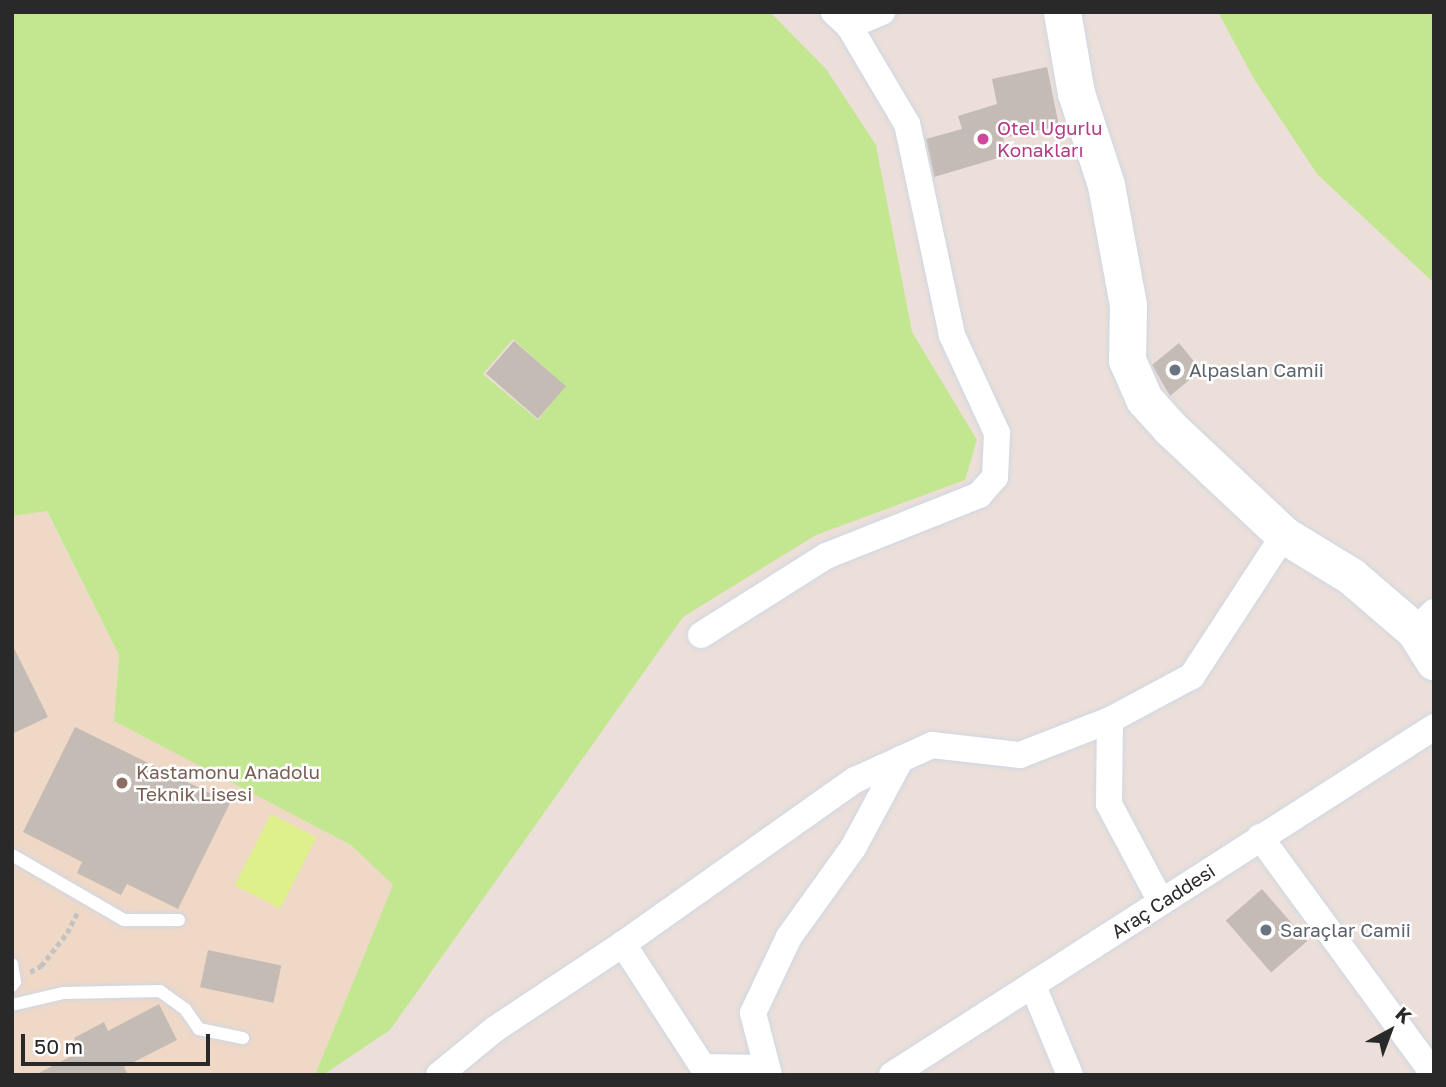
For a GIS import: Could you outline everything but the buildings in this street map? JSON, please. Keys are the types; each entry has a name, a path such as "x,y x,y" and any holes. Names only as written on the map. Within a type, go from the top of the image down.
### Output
{"main road":[{"path":"1062,12 1076,93 1106,186 1128,304 1127,360 1144,399 1169,428 1284,535 1351,576 1430,646"}],"street":[{"path":"701,635 826,556 979,495 995,477 997,433 952,335 907,124 842,19 882,12"},
{"path":"439,1075 495,1029 624,944 855,780 932,745 1020,755 1110,720 1192,677 1284,535"},
{"path":"1110,720 1109,804 1161,902"},
{"name":"Araç Caddesi","path":"892,1075 1434,727"},
{"path":"624,944 704,1067 768,1071 753,1013 789,937 853,848 901,759"},
{"path":"1260,837 1434,1075"},
{"path":"1033,986 1070,1075"}],"lane":[{"path":"12,855 124,920 178,920"},
{"path":"12,964 14,984"},
{"path":"12,1006 63,993 160,991 185,1009 199,1029 243,1038"}],"path":[{"path":"14,984 41,966 67,933 86,897"}],"shaded area":[{"name":"Kastamonu Anadolu Teknik Lisesi","path":"46,511 119,655 114,721 351,845 393,885 315,1075 12,1075 12,516"}],"green space":[{"path":"12,12 770,12 826,69 876,145 912,332 977,440 965,480 816,535 683,617 390,1030 323,1075 315,1075 393,885 351,845 114,721 119,655 47,511 12,516","holes":["513,339 565,386 538,420 483,374"]},
{"path":"1218,12 1434,12 1434,283 1317,174 1254,79"},
{"path":"271,814 316,837 280,908 235,885"}],"place":[{"name":"Otel Uğurlu Konakları","path":"983,139"},
{"name":"Alpaslan Camii","path":"1175,370"},
{"name":"Kastamonu Anadolu Teknik Lisesi","path":"122,783"},
{"name":"Saraçlar Camii","path":"1266,930"}]}
